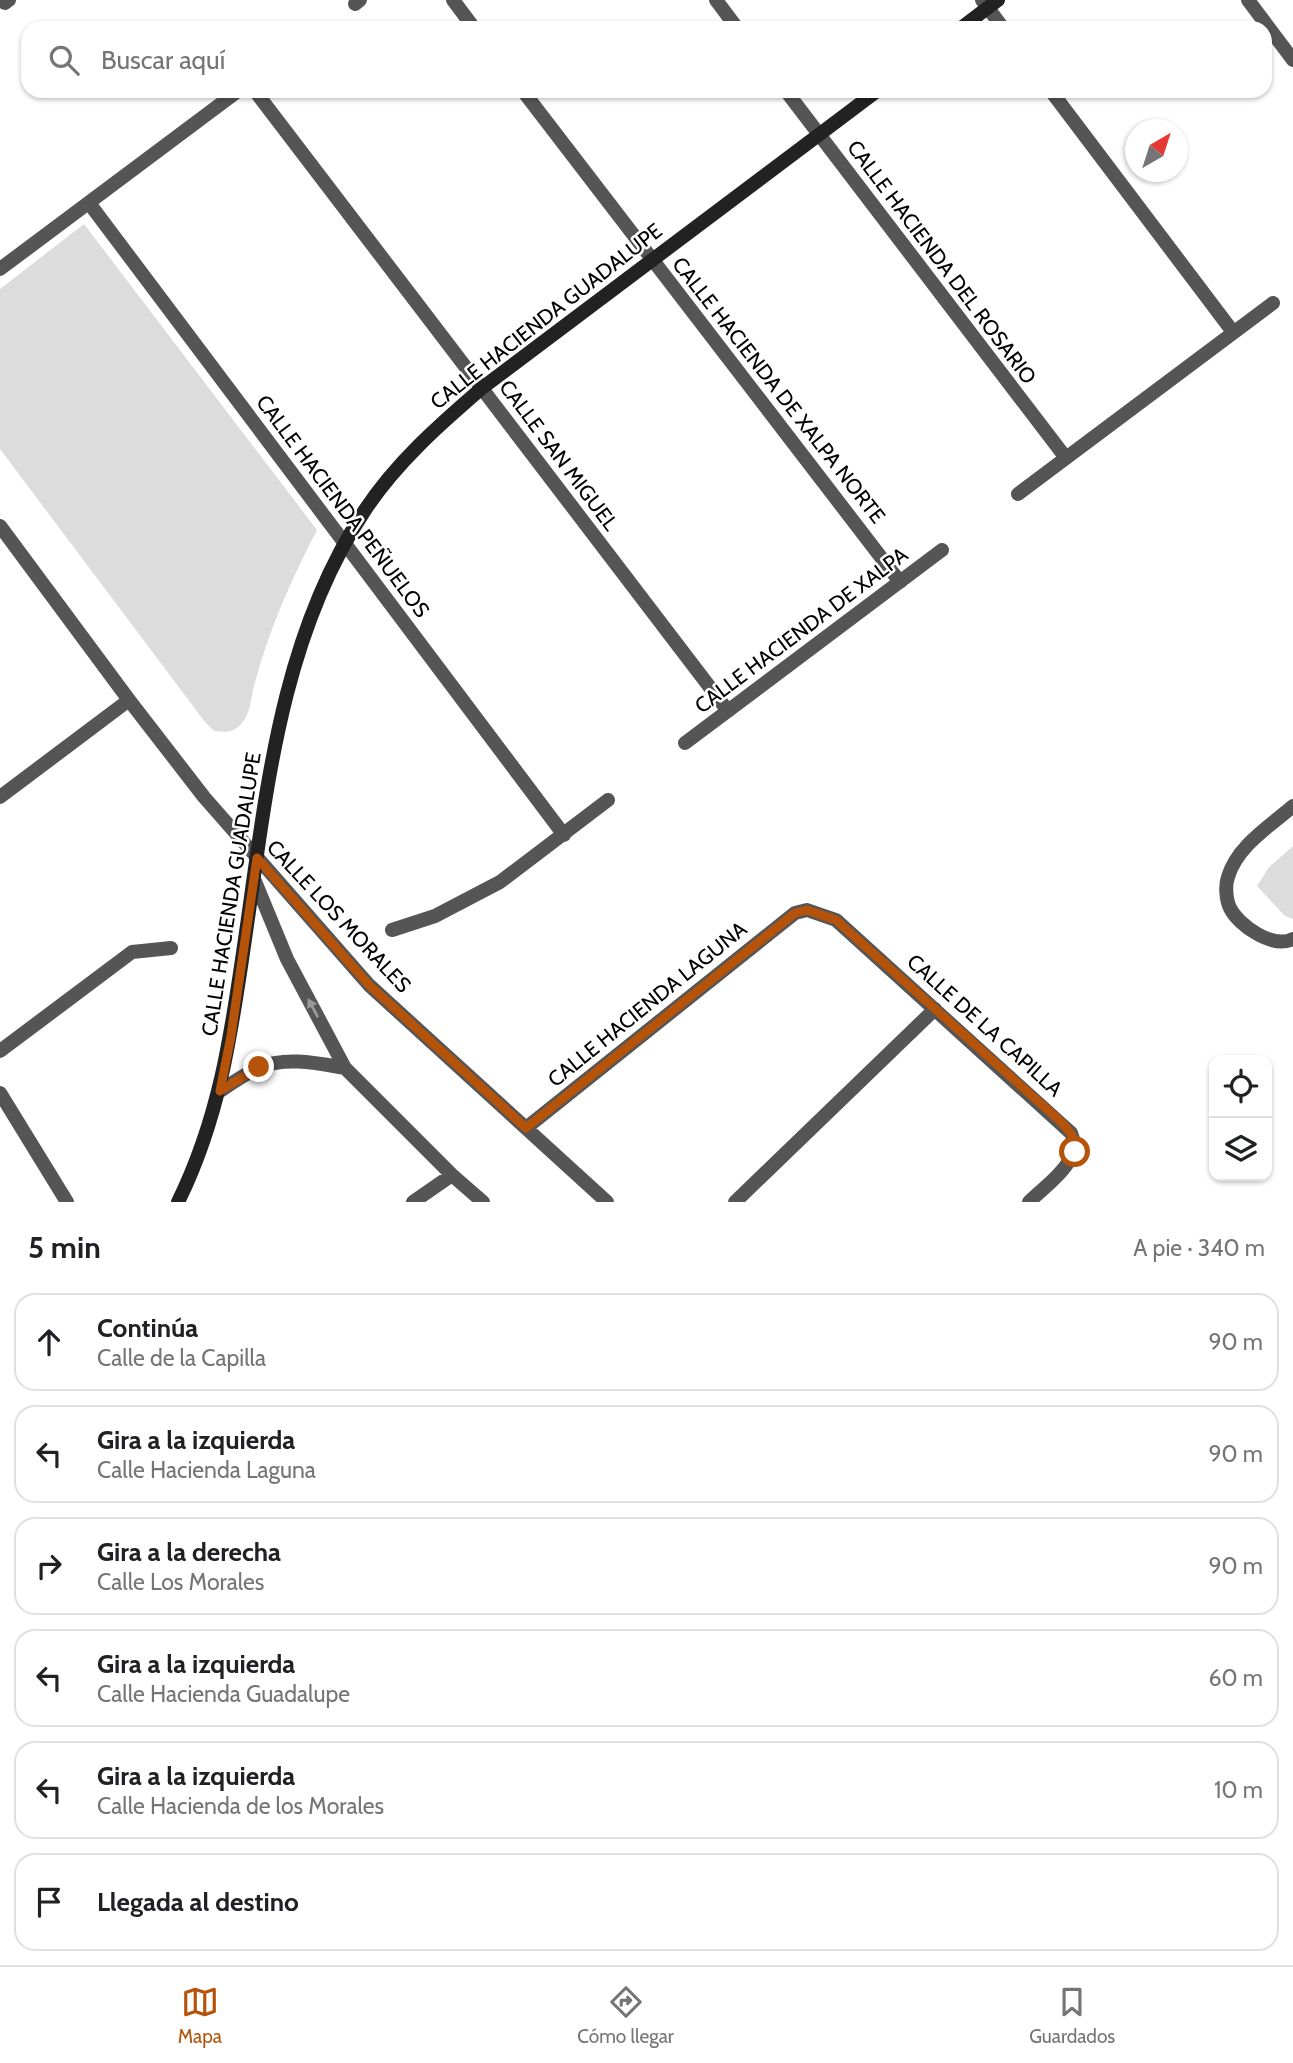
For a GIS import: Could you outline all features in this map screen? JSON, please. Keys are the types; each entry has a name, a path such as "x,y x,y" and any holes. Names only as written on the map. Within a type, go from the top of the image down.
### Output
{"street":[{"path":"3,0 9,0"},
{"path":"453,0 469,21"},
{"path":"716,0 732,21"},
{"path":"1248,0 1264,21"},
{"path":"969,21 989,3 999,21"},
{"path":"1272,32 1293,60"},
{"path":"0,270 229,98"},
{"name":"CALLE SAN MIGUEL","path":"260,98 728,711"},
{"name":"CALLE HACIENDA DE XALPA NORTE","path":"528,98 900,582"},
{"name":"CALLE HACIENDA DEL ROSARIO","path":"791,98 1066,458"},
{"name":"CALLE HACIENDA GUADALUPE","path":"178,1202 207,1134 220,1091 231,1036 279,720 299,648 319,592 365,511 396,470 434,429 482,388 868,98"},
{"path":"1056,98 1233,332"},
{"name":"CALLE HACIENDA PEÑUELOS","path":"89,203 564,835"},
{"path":"1018,494 1273,303"},
{"name":"CALLE LOS MORALES","path":"1,528 204,797 369,985 607,1202"},
{"name":"CALLE HACIENDA DE XALPA","path":"685,743 942,550"},
{"path":"0,797 129,700"},
{"path":"392,930 435,916 491,887 608,800"},
{"path":"1293,806 1241,851 1227,877 1226,893 1230,909 1258,937 1288,942 1293,939"},
{"path":"254,879 287,959 345,1069 483,1202"},
{"name":"CALLE DE LA CAPILLA","path":"795,913 807,910 836,920 1072,1133 1076,1143 1072,1159 1029,1202"},
{"name":"CALLE HACIENDA LAGUNA","path":"526,1128 795,913"},
{"path":"0,1051 132,952 171,948"},
{"path":"735,1202 935,1009"},
{"path":"220,1091 259,1067 309,1062 345,1069"},
{"path":"0,1093 67,1202"},
{"path":"413,1202 452,1175"}],"shaded area":[{"path":"84,224 317,530 273,626 248,713 243,722 230,731 214,731 205,722 0,449 0,289"},
{"path":"1293,846 1293,919 1285,916 1257,886 1269,867"}],"route":[{"path":"259,1067 220,1091 231,1036 257,858 369,985 526,1128 795,913 807,910 836,920 1059,1120 1072,1133 1076,1143 1075,1152"}]}
